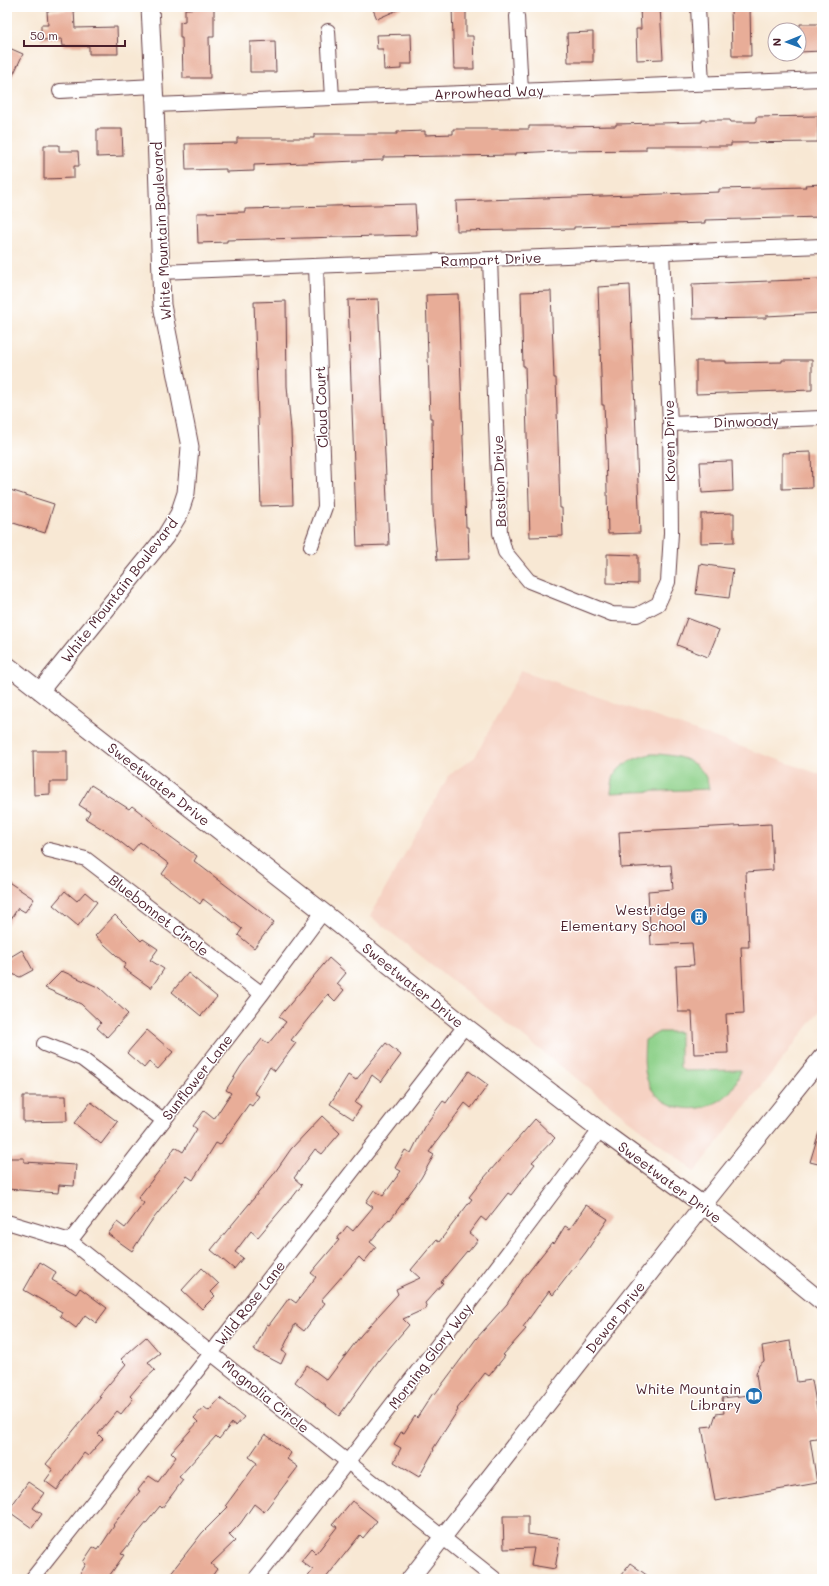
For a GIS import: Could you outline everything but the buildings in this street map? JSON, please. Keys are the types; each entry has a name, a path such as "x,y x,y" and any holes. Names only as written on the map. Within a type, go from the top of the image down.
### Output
{"street":[{"name":"White Mountain Boulevard","path":"40,691 165,537 179,514 186,493 190,447 166,333 162,305 150,7"},
{"path":"698,7 702,84"},
{"path":"517,16 521,91"},
{"path":"328,32 332,98"},
{"name":"Arrowhead Way","path":"155,105 822,79"},
{"path":"60,91 154,86"},
{"name":"Rampart Drive","path":"160,272 822,246"},
{"name":"Koven Drive","path":"637,615 658,604 668,582 672,533 670,424 662,252"},
{"name":"Bastion Drive","path":"490,259 500,533 505,552 529,581 612,614 637,615"},
{"name":"Cloud Court","path":"311,546 325,507 316,266"},
{"name":"Dinwoody","path":"670,424 822,418"},
{"name":"Sweetwater Drive","path":"7,664 323,912 465,1026 600,1130 703,1205 822,1302"},
{"name":"Bluebonnet Circle","path":"49,850 86,859 262,994"},
{"name":"Sunflower Lane","path":"70,1241 262,994 323,912"},
{"name":"Wild Rose Lane","path":"32,1579 212,1352 465,1026"},
{"path":"44,1044 82,1059 163,1120"},
{"name":"Dewar Drive","path":"410,1579 703,1205 822,1057"},
{"name":"Morning Glory Way","path":"255,1579 348,1463 600,1130"},
{"name":"Magnolia Circle","path":"7,1222 70,1241 212,1352 348,1463 495,1579"}],"shaded area":[{"path":"521,670 822,775 822,1008 695,1172 370,916 449,775 475,757"}],"green space":[{"path":"651,754 680,757 696,765 707,779 709,789 611,793 613,778 622,766"},
{"path":"659,1032 680,1032 680,1067 684,1071 741,1070 736,1082 728,1094 720,1101 710,1105 690,1109 670,1104 661,1099 649,1085 645,1073 644,1060 645,1040"}],"place":[{"name":"Westridge Elementary School","path":"699,917"},
{"name":"White Mountain Library","path":"754,1396"}]}
